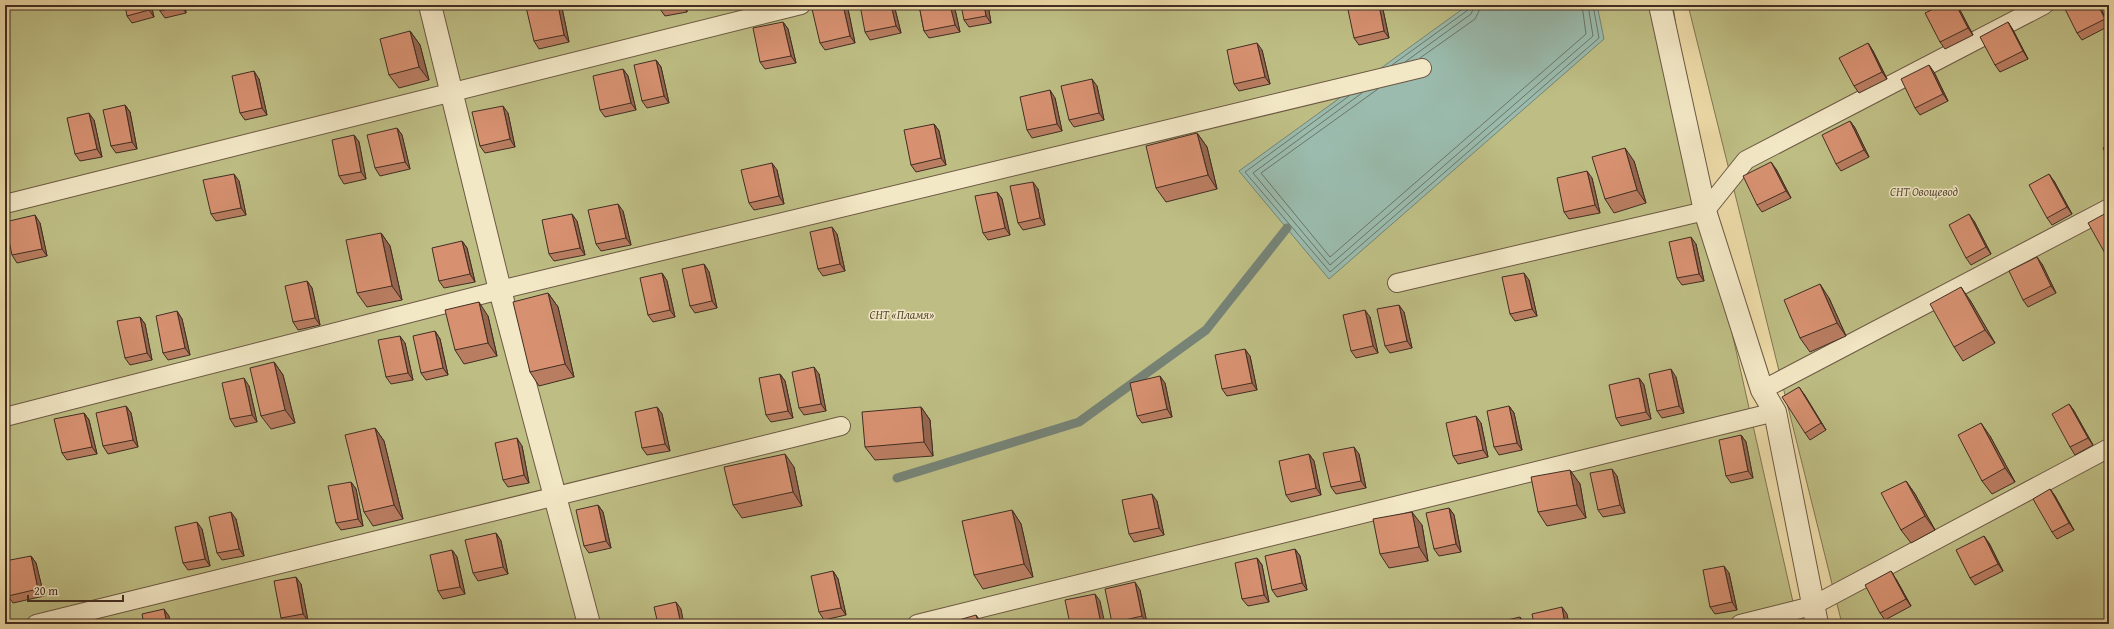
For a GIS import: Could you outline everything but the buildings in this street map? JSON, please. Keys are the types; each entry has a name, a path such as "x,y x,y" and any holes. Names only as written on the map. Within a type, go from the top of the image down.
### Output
{"street":[{"path":"430,5 500,290 589,624"},
{"path":"1660,5 1705,212 1762,390 1775,412 1815,615"}],"lane":[{"path":"5,204 452,94 801,5"},
{"path":"1397,283 1705,212 1746,160 2044,5"},
{"path":"5,417 500,290 1422,68"},
{"path":"1762,390 2109,208"},
{"path":"917,624 1775,412"},
{"path":"36,624 841,426"},
{"path":"1740,624 1815,615 2109,448"}],"green space":[{"name":"СНТ «Пламя»","path":"5,5 1673,5 1699,187 1798,624 5,624"},
{"name":"СНТ Овощевод","path":"1688,5 2109,5 2109,624 1842,624"}],"water":[{"path":"1468,5 1597,5 1604,39 1329,279 1239,171"}],"waterway":[{"path":"897,478 1079,422 1206,330 1287,228"}]}
